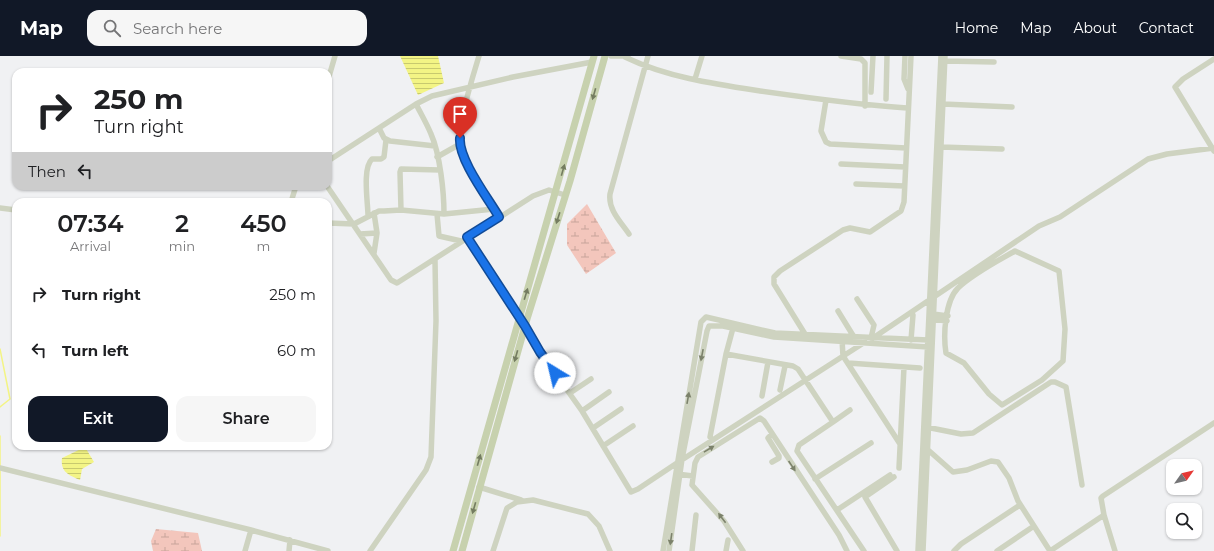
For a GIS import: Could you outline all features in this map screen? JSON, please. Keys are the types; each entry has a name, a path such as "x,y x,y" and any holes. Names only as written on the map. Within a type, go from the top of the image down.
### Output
{"main road":[{"path":"462,551 525,326 605,56"},
{"path":"453,551 593,59"}],"street":[{"path":"332,68 335,56"},
{"path":"479,56 470,86 460,144 463,156 499,217"},
{"path":"611,56 628,57 645,67 695,79 865,106 907,108"},
{"path":"629,234 614,213 609,200 648,56"},
{"path":"695,79 702,56"},
{"path":"841,56 861,60 865,63 865,106"},
{"path":"872,92 873,56"},
{"path":"886,99 887,56"},
{"path":"905,56 904,79 908,90"},
{"path":"805,334 774,284 774,277 776,273 843,230 850,228 870,232 899,214 903,206 910,56"},
{"path":"918,551 933,317 932,297 941,56"},
{"path":"923,551 927,449 926,427 928,340 932,297 945,58 994,62"},
{"path":"332,158 416,104 432,96 470,86 593,59"},
{"path":"872,338 1039,226 1060,217 1148,159 1167,154 1213,149 1175,87 1183,79 1214,59"},
{"path":"826,100 821,131 826,142 830,144 906,148"},
{"path":"416,104 431,133 435,146 436,157 440,170 444,214"},
{"path":"943,104 1012,107"},
{"path":"374,253 377,233 371,215 366,176 369,161 384,157 386,140 379,128"},
{"path":"386,140 435,146"},
{"path":"436,157 460,144"},
{"path":"941,147 1002,149"},
{"path":"841,164 905,167"},
{"path":"401,210 401,169 440,170"},
{"path":"856,184 904,186"},
{"path":"330,190 391,280 397,283 435,260 467,237 532,196 549,190 565,195"},
{"path":"0,208 12,210"},
{"path":"332,223 354,224 378,211 401,210 444,214 494,209"},
{"path":"437,214 439,236 461,241"},
{"path":"360,234 377,233"},
{"path":"467,237 525,326 540,352 593,428 631,492 657,478 680,461 865,342"},
{"path":"1014,251 1059,271 1065,329 1063,361 1042,380 1002,405 989,394 964,363 946,353 944,339 947,318 950,302 958,289 1014,251"},
{"path":"370,551 426,470 431,457 436,321 435,260"},
{"path":"857,299 874,325 872,338"},
{"path":"838,311 854,337"},
{"path":"911,340 913,315"},
{"path":"669,551 678,474 702,319 706,317 768,332 928,340"},
{"path":"933,317 947,318"},
{"path":"680,461 708,328 711,325 718,325 774,337 842,340 928,347"},
{"path":"889,339 891,326"},
{"path":"710,437 732,328"},
{"path":"842,340 843,356 900,444"},
{"path":"726,354 796,368 806,380 832,422"},
{"path":"762,396 768,362"},
{"path":"848,363 920,368"},
{"path":"780,390 785,366"},
{"path":"899,468 904,367"},
{"path":"570,393 591,379"},
{"path":"926,427 962,434 974,433 1051,382 1056,382 1066,387 1082,485"},
{"path":"582,411 609,392"},
{"path":"593,428 621,409"},
{"path":"850,410 797,448 798,455 864,551"},
{"path":"692,485 698,457 756,419 760,418 764,421 839,535 847,551"},
{"path":"1116,551 1104,515 1101,502 1103,496 1214,423"},
{"path":"603,446 633,426"},
{"path":"772,434 768,438 779,456 779,458 772,462"},
{"path":"815,479 871,442"},
{"path":"927,449 953,472 967,470 991,461 998,462 1009,478 1020,505 1050,551 1104,515"},
{"path":"0,468 251,530 328,551"},
{"path":"678,474 693,476"},
{"path":"837,510 892,476 865,498 897,551"},
{"path":"677,482 692,485 724,520 743,551"},
{"path":"663,551 677,482"},
{"path":"479,487 524,501"},
{"path":"493,551 507,508 511,504 533,500 588,514 599,526 610,551"},
{"path":"954,551 961,544 1020,505"},
{"path":"692,551 696,516"},
{"path":"997,551 1034,526"},
{"path":"245,551 251,530"},
{"path":"289,551 290,540"},
{"path":"726,551 728,540"}],"green space":[{"path":"587,204 616,253 586,274 567,245 567,224"},
{"path":"156,529 198,533 202,551 153,551 151,541"}],"shaded area":[{"path":"400,56 438,56 444,83 418,95"},
{"path":"79,450 87,450 94,462 82,469 80,480 69,475 64,470 62,467 62,458"}],"waterway":[{"path":"0,349 10,399 0,407"},
{"path":"0,436 0,467"},
{"path":"0,470 0,536"}],"route":[{"path":"460,138 463,156 499,217 467,237 555,373"}]}
